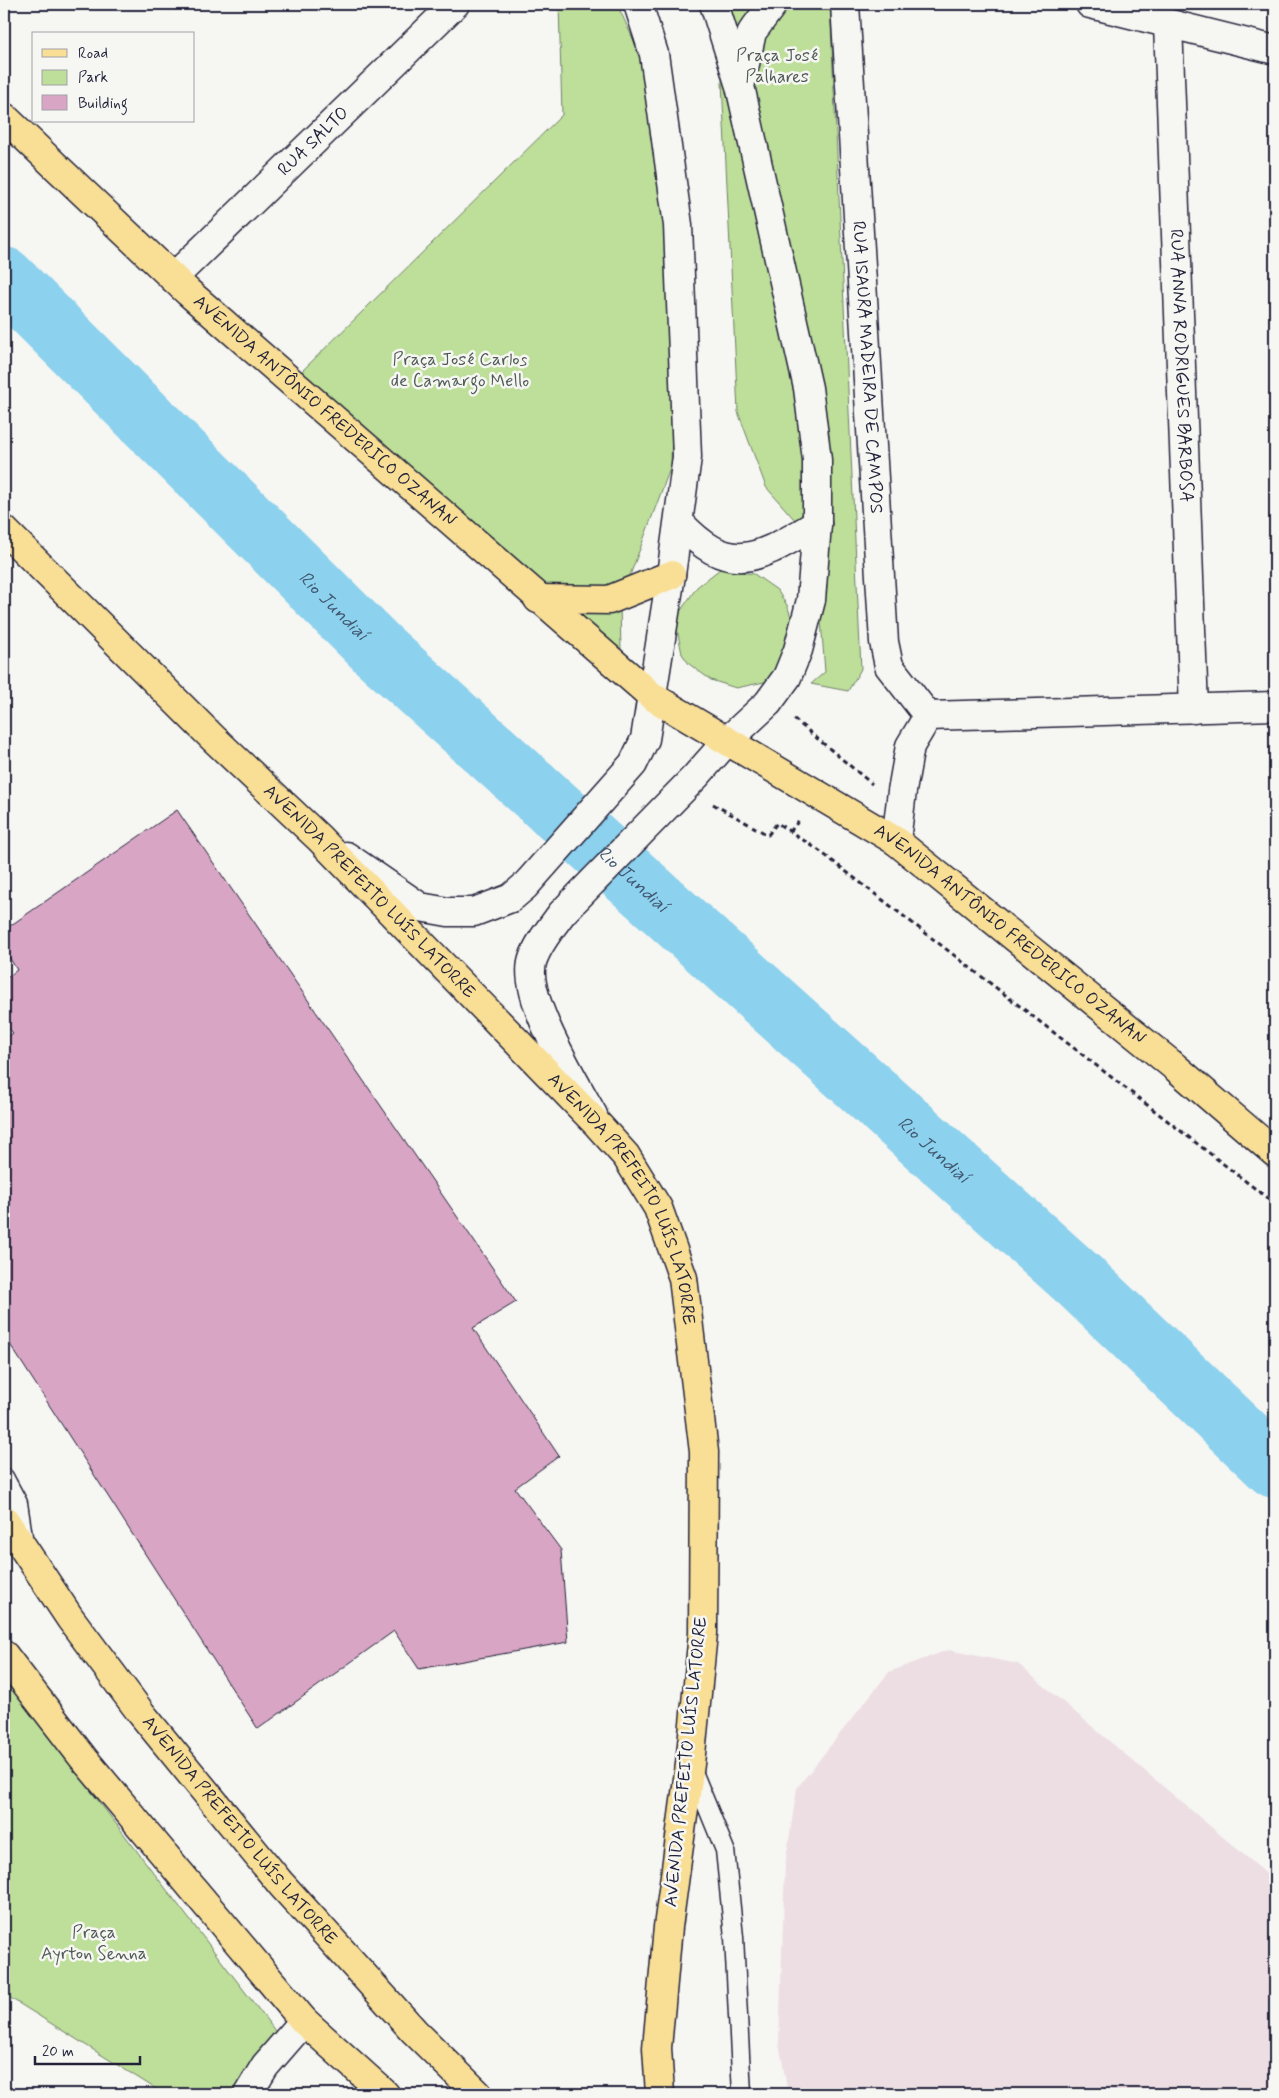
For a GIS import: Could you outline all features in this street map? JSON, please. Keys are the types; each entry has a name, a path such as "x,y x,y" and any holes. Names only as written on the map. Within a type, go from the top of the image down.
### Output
{"main road":[{"name":"AVENIDA ANTÔNIO FREDERICO OZANAN","path":"4,117 173,278 538,599 653,697 896,841 1175,1067 1275,1153"},
{"name":"AVENIDA PREFEITO LUÍS LATORRE","path":"4,530 213,738 319,838 598,1125 626,1156 658,1208 683,1278 704,1452 703,1632 690,1764 668,1928 658,2039 660,2094"},
{"path":"538,599 609,600 671,575"},
{"name":"AVENIDA PREFEITO LUÍS LATORRE","path":"4,1519 70,1618 135,1705 281,1884 414,2031 478,2094"},
{"path":"4,1655 84,1759 304,2021 384,2094"}],"street":[{"name":"RUA SALTO","path":"173,278 455,4"},
{"path":"319,838 420,907 448,912 474,912 511,898 525,886 633,764 645,739 653,697 687,457 678,225 654,54 638,4"},
{"path":"598,1125 550,1034 532,986 532,961 544,937 562,913 680,792 726,741 768,703 788,677 798,650 811,600 817,524 816,460 808,388 740,86 714,4"},
{"path":"740,86 752,32 773,4"},
{"name":"RUA ISAURA MADEIRA DE CAMPOS","path":"846,4 884,642 889,666 928,716"},
{"path":"1090,4 1275,50"},
{"name":"RUA ANNA RODRIGUES BARBOSA","path":"1168,24 1194,709"},
{"path":"679,522 694,539 720,555 743,559 762,554 817,524"},
{"path":"896,841 910,746 928,716 1275,706"},
{"path":"248,2094 265,2066 304,2021"}],"lane":[{"path":"4,1477 18,1503 25,1548"},
{"path":"690,1764 725,1850 734,1937 742,2094"}],"path":[{"path":"680,792 768,835 777,823 817,849 1275,1204"}],"shaded area":[{"path":"948,1650 1018,1664 1275,1881 1275,2094 788,2094 779,2043 785,1866 797,1788 889,1672"}],"green space":[{"name":"Praça José Carlos de Camargo Mello","path":"559,4 617,4 641,56 668,259 673,388 671,466 620,602 621,651 297,376 562,115"},
{"name":"Praça José Palhares","path":"728,4 830,4 861,669 848,691 811,684 825,672 815,543 766,487 738,412 719,20"},
{"path":"720,569 754,574 777,590 787,605 792,620 780,666 769,681 736,688 711,680 689,664 682,654 675,619 697,587"},
{"name":"Praça Ayrton Senna","path":"4,1678 279,2036 245,2094 164,2094 4,1994"}],"building":[{"path":"177,810 516,1302 473,1328 559,1456 515,1488 561,1550 568,1642 419,1669 394,1631 258,1729 4,1335 4,1040 13,1033 4,1023 4,980 17,970 4,949 4,930"}],"waterway":[{"name":"Rio Jundiaí","path":"4,278 378,650 1081,1282 1275,1467"}]}
